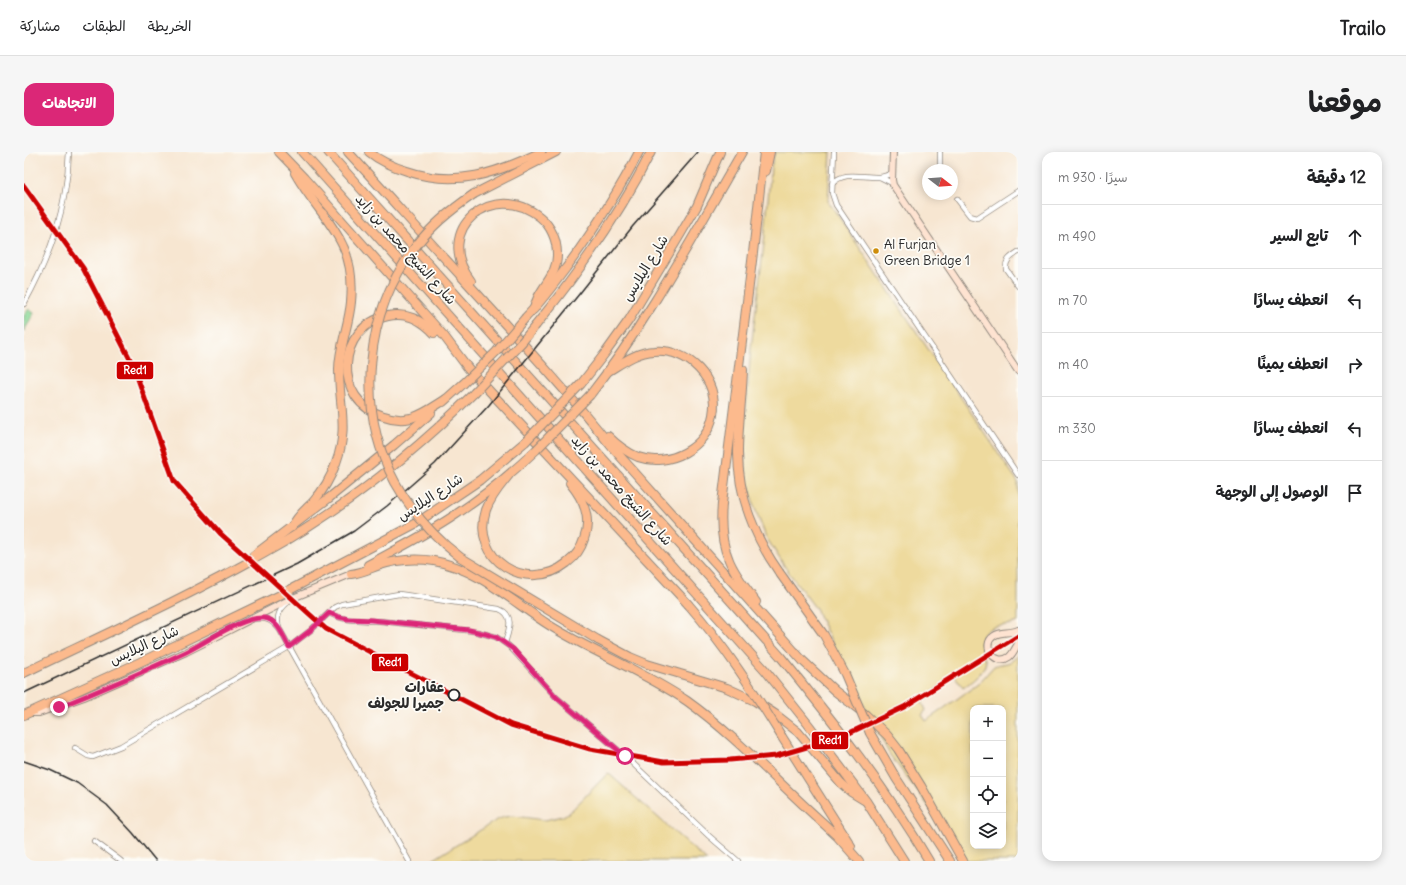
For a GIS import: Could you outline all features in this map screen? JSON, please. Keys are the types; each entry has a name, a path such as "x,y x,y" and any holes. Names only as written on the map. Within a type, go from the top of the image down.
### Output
{"highway":[{"path":"279,152 304,178 444,336 468,368 548,452 709,628 737,666 860,861"},
{"name":"شارع الشيخ محمد بن زايد","path":"302,152 765,670 866,801 904,861"},
{"name":"شارع الشيخ محمد بن زايد","path":"328,152 780,656 826,712 886,792 930,861"},
{"path":"348,152 492,308 586,414 611,446 775,630 818,676 866,715 887,735 898,749 964,861"},
{"path":"369,152 385,162 416,174 430,177 459,179 476,177 500,170 541,152"},
{"path":"556,152 474,194 448,213 426,233 406,259 392,285 385,300 375,334 370,370 371,402 377,434 385,460 395,482 424,522 460,557 598,640 630,657 647,664 727,688 755,701 794,728 810,745 840,784 866,801"},
{"path":"246,563 259,550 292,527 394,446 496,352 548,292 597,225 639,152"},
{"name":"شارع اليلايس","path":"24,673 164,605 271,549 317,521 369,484 426,439 474,393 536,325 591,252 651,152"},
{"name":"شارع اليلايس","path":"27,714 149,658 280,595 415,524 480,480 525,442 549,418 581,384 606,352 624,326 680,235 696,206 720,152"},
{"path":"351,574 440,525 509,475 590,395 647,313 742,152"},
{"path":"764,152 722,507 722,534 729,560 775,630"},
{"path":"760,182 766,171 770,152"},
{"path":"288,162 343,244 350,267 352,292 339,366 343,418 340,452 332,473 326,483 313,502 297,516 292,527"},
{"path":"492,308 463,269 458,250 459,240 461,230 474,214 491,206 508,204 527,208 542,219 548,225 553,234 556,245 557,255 555,268 549,282 536,299 534,309"},
{"path":"446,399 421,414 410,418 393,418 377,414 369,410 362,406 356,399 347,376 347,366 351,347 358,334 369,324 383,317 399,315 407,316 422,322 434,332 448,348 460,357"},
{"path":"741,348 743,369 738,454 745,503 757,533 772,562 824,635 845,674 870,733 896,778 950,861"},
{"path":"586,414 619,446 629,453 649,460 670,459 689,450 701,439 710,425 713,414 711,392 706,379 699,368 691,361 666,351 653,351 640,354 607,372"},
{"path":"509,475 494,494 486,511 483,522 487,545 499,562 516,572 535,576 554,572 572,559 578,551 586,534 587,514 580,496 558,469 548,452"},
{"path":"351,574 392,562 417,559 433,560 450,564 478,577 553,627 658,683 700,711 726,732 837,836 860,861"}],"street":[{"path":"24,304 41,272 56,232 65,195 69,152"},
{"path":"834,152 832,184 833,197 838,208 1018,475"},
{"path":"892,183 893,152"},
{"path":"940,152 940,164"},
{"path":"833,166 844,176"},
{"path":"832,184 837,179 844,176 880,177 892,173"},
{"path":"880,177 892,183 1018,371"},
{"path":"958,200 972,218 977,218 1018,191"},
{"path":"1018,252 1009,259 1006,267 1018,286"},
{"path":"27,714 39,713 84,697 186,652 246,620 293,598 351,574"},
{"path":"75,748 88,756 93,757 121,746 289,647 340,604 395,594 499,609 506,613 510,620 510,626 505,643"},
{"path":"293,598 283,606 279,614 278,623 280,630 409,861"},
{"path":"329,613 348,619 371,620 478,632 491,635 505,643 556,697 625,756 738,861"},
{"path":"246,620 266,618 274,623 280,630"},
{"path":"1018,630 1012,633 995,635 989,640 988,648 992,656 1002,660 1009,657 1018,644"},
{"path":"94,841 121,861"}],"green space":[{"path":"28,309 34,313 24,331 24,316"}],"sand":[{"path":"775,152 831,152 828,201 1018,482 1018,622 997,626 986,631 981,640 981,645 983,656 986,661 980,673 974,680 963,688 955,676 928,695 930,697 922,702 926,710 922,715 926,721 978,684 994,666 1012,661 1018,655 1018,861 965,861 932,811 890,755 845,670 816,609 787,570 766,537 754,506 746,471 744,434 751,348 764,244 771,167"},
{"path":"608,773 707,861 431,861 495,821 504,817 513,816 545,820 563,816 570,812"}],"railway":[{"path":"24,693 297,564 354,531 387,506 435,464 489,405 633,226 698,152"},
{"path":"24,761 50,770 77,783 107,805 156,861"}],"transit line":[{"name":"Red1","path":"24,186 83,268 133,365 174,481 221,534 326,629 511,725 590,749 664,762 730,760 776,756 841,737 904,707 1018,636"}],"place":[{"name":"Al Furjan Green Bridge 1","path":"876,251"},
{"name":"عقارات جميرا للجولف","path":"454,695"}],"route":[{"path":"59,707 186,652 246,620 266,618 272,621 280,630 289,647 311,630 329,613 335,616 354,620 371,620 469,630 496,637 513,649 556,697 625,756"}]}
